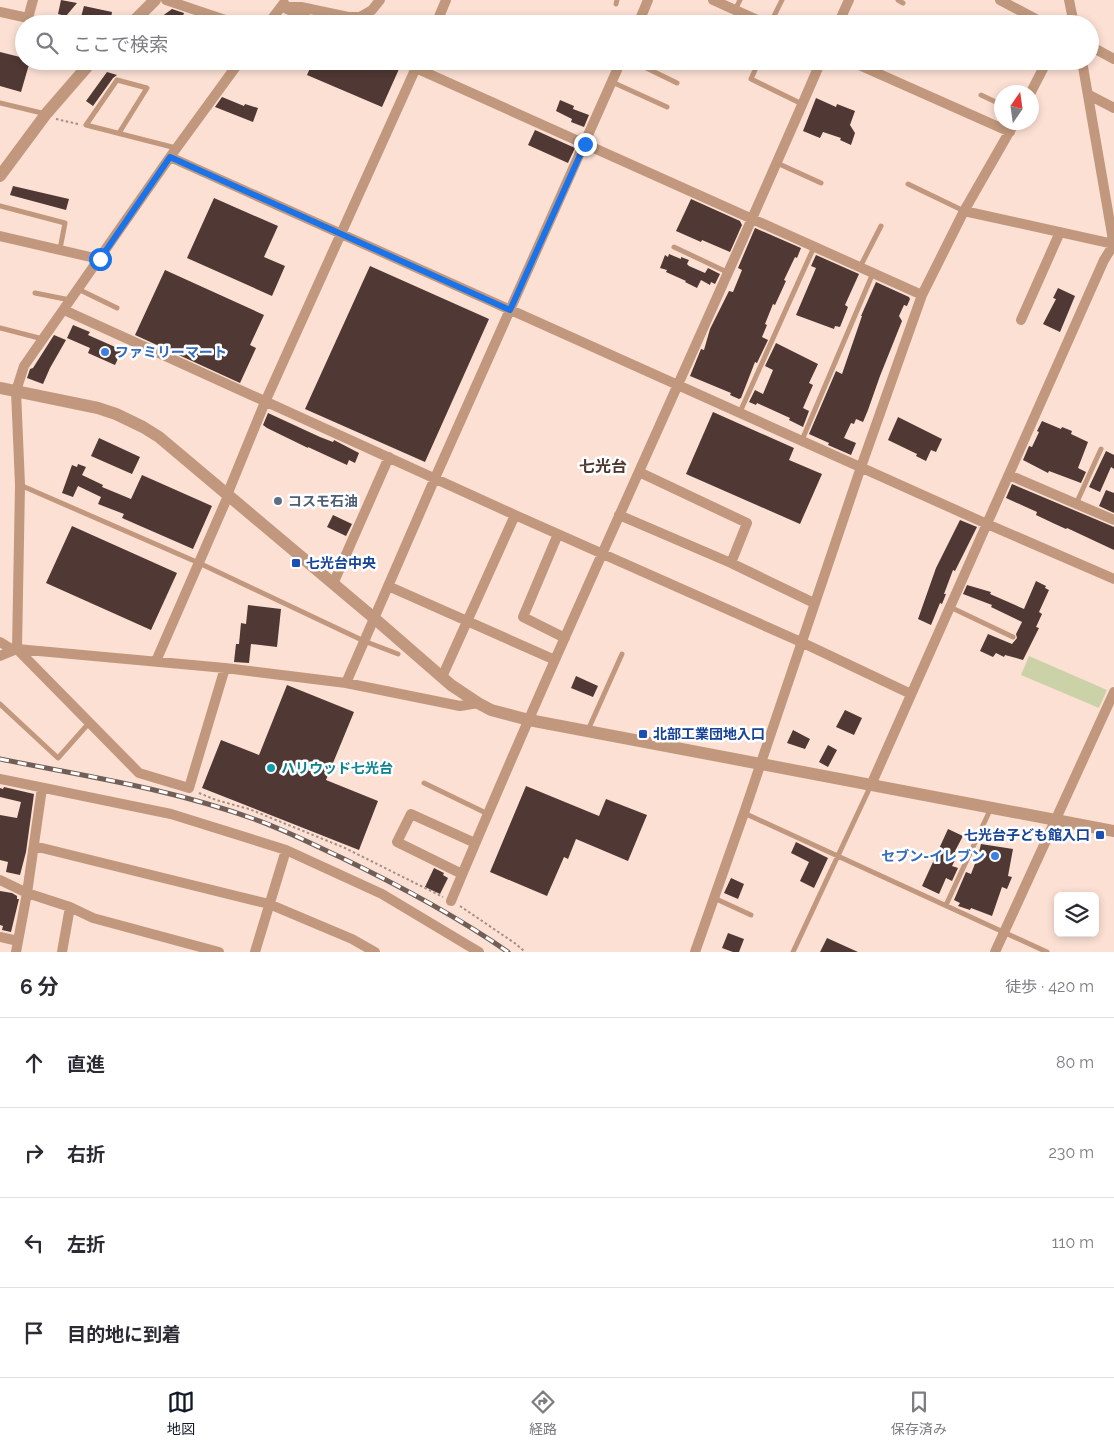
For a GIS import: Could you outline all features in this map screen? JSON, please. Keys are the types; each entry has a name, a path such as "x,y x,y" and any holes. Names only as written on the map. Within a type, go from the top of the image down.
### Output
{"street":[{"path":"29,15 32,0"},
{"path":"166,0 210,15"},
{"path":"362,15 372,10 380,0"},
{"path":"440,15 446,0"},
{"path":"642,15 648,0"},
{"path":"713,0 745,15"},
{"path":"1000,0 1028,15"},
{"path":"1069,0 1070,15"},
{"path":"841,15 845,1"},
{"path":"138,15 149,2"},
{"path":"284,3 343,15"},
{"path":"275,15 284,3"},
{"path":"284,3 303,15"},
{"path":"0,12 15,15"},
{"path":"1099,51 1114,59"},
{"path":"0,176 46,114 84,70"},
{"path":"15,650 20,485 16,391 24,366 170,157 233,70"},
{"path":"156,661 228,496 266,402 415,70"},
{"path":"428,70 585,144 922,295"},
{"path":"346,683 435,478 617,70"},
{"path":"451,901 602,553 729,273 817,70"},
{"path":"695,952 922,295 964,211 1010,132 870,70"},
{"path":"1035,85 1042,70"},
{"path":"871,785 1114,241 1084,70"},
{"path":"1089,95 1114,108"},
{"path":"170,157 987,524 1114,579"},
{"path":"964,211 1060,232 1114,241"},
{"path":"1021,320 1060,232"},
{"path":"0,236 100,259"},
{"path":"64,310 515,515 801,642 911,694"},
{"path":"0,388 98,408 128,419 159,437 454,688 478,703 507,715 1114,831"},
{"path":"333,584 389,458"},
{"path":"639,472 748,523 731,564"},
{"path":"1009,475 1114,520"},
{"path":"442,677 515,515"},
{"path":"620,515 814,603"},
{"path":"558,534 523,617 565,638"},
{"path":"388,586 555,660"},
{"path":"0,642 15,650 139,772 189,788 225,668"},
{"path":"0,656 15,650 156,661 346,683 460,706 478,703"},
{"path":"441,702 448,699 454,688"},
{"path":"995,952 1114,692"},
{"path":"0,779 171,814 286,850 382,894 467,949 479,952"},
{"path":"16,952 27,893 42,788"},
{"path":"462,874 397,842 411,814 475,843"},
{"path":"34,846 269,904 352,939 375,952"},
{"path":"255,952 286,850"},
{"path":"0,880 27,893 70,907 92,918 220,952"},
{"path":"62,952 70,907"},
{"path":"0,937 18,941"}],"lane":[{"path":"734,10 740,0"},
{"path":"774,15 782,0"},
{"path":"650,70 677,84"},
{"path":"756,70 751,79 802,104"},
{"path":"119,133 147,88 117,80 86,125 177,148"},
{"path":"612,82 667,107"},
{"path":"981,95 994,101"},
{"path":"0,103 46,114"},
{"path":"777,163 821,183"},
{"path":"908,184 964,211"},
{"path":"0,206 66,223 60,249"},
{"path":"860,267 881,226"},
{"path":"740,412 814,246"},
{"path":"674,247 729,273"},
{"path":"802,440 873,273"},
{"path":"78,289 117,308"},
{"path":"35,293 71,300"},
{"path":"0,328 43,340"},
{"path":"1076,504 1101,449"},
{"path":"20,485 199,563 364,641 398,654"},
{"path":"950,607 1013,637"},
{"path":"588,731 622,654"},
{"path":"0,704 58,758 89,723"},
{"path":"424,783 488,814"},
{"path":"792,952 871,785"},
{"path":"946,905 992,808"},
{"path":"744,813 1047,952"},
{"path":"714,898 751,915"}],"path":[{"path":"59,120 86,125"},
{"path":"189,788 216,800 249,809 345,848 451,901 525,952"}],"green space":[{"path":"1029,656 1107,690 1099,708 1021,675"}],"building":[{"path":"61,0 77,3 67,15 58,14"},
{"path":"84,6 112,12 112,15 82,15"},
{"path":"172,9 184,13 183,15 164,15"},
{"path":"0,52 15,56 15,70 27,70 21,92 0,86"},
{"path":"309,70 399,70 382,107 307,75"},
{"path":"107,72 117,75 93,106 86,101"},
{"path":"222,97 244,106 245,104 258,108 253,122 215,107"},
{"path":"816,98 836,107 837,104 855,111 850,125 855,133 851,145 840,140 841,138 823,132 820,138 803,131"},
{"path":"560,100 574,106 573,109 589,115 584,127 571,122 572,119 556,111"},
{"path":"535,130 575,148 568,163 528,145"},
{"path":"13,186 69,199 66,210 10,195"},
{"path":"214,198 278,226 264,257 285,266 272,296 187,258"},
{"path":"691,199 740,221 742,225 730,252 676,231"},
{"path":"755,228 801,248 784,280 786,281 775,305 773,304 762,337 768,340 757,363 755,362 739,399 730,395 731,393 690,376 701,349 704,350 710,329 729,291 733,292 742,270 738,268"},
{"path":"669,254 689,260 687,264 689,266 705,273 708,268 720,274 715,284 711,282 710,285 701,280 697,288 666,272 667,270 660,268 665,255 668,257"},
{"path":"816,255 859,274 845,305 848,307 840,327 835,326 834,329 796,315 816,268 811,266"},
{"path":"370,266 489,319 425,462 305,409"},
{"path":"165,270 264,315 250,345 256,348 240,383 135,335"},
{"path":"876,282 910,299 907,306 904,305 899,316 902,321 863,422 856,419 854,424 851,423 844,438 856,443 851,455 809,434 836,371 842,374 861,316"},
{"path":"1058,288 1075,296 1060,332 1043,324 1056,299 1053,298"},
{"path":"73,325 90,332 88,335 122,350 115,365 88,353 90,348 67,338"},
{"path":"54,335 66,340 43,384 27,378 30,369 33,368"},
{"path":"776,343 818,364 809,383 813,385 803,408 809,411 803,427 789,420 790,418 757,403 756,405 749,402 755,390 763,394 773,370 765,366"},
{"path":"713,412 794,448 789,460 822,474 800,524 686,474"},
{"path":"268,413 320,437 333,442 334,440 359,453 355,463 349,460 347,465 267,428 263,425"},
{"path":"898,417 942,439 936,452 931,450 926,461 916,456 917,454 888,440"},
{"path":"1042,421 1061,429 1062,427 1072,431 1071,434 1088,442 1078,468 1086,472 1081,483 1049,471 1048,473 1023,460 1029,446 1032,447"},
{"path":"99,438 140,457 132,474 91,456"},
{"path":"1106,451 1114,455 1114,469 1111,467 1100,492 1089,487"},
{"path":"78,464 86,467 82,475 103,485 102,487 131,499 142,475 212,506 193,549 122,518 124,514 98,504 101,497 78,486 73,497 62,493 72,465 77,467"},
{"path":"1012,484 1114,527 1114,550 1036,515 1037,512 1006,498"},
{"path":"1106,490 1114,493 1114,513 1099,506"},
{"path":"333,515 352,524 346,536 327,527"},
{"path":"960,520 977,527 955,571 953,570 942,604 940,603 931,625 918,619 936,568"},
{"path":"72,526 177,573 151,630 46,583"},
{"path":"1036,581 1046,586 1045,588 1049,590 1039,612 1042,614 1036,627 1039,628 1023,660 1005,655 1004,657 996,653 993,657 980,651 988,634 1012,644 1017,638 1016,634 1022,622 991,607 992,605 963,594 967,585 991,592 990,594 1024,609"},
{"path":"248,605 281,609 277,647 251,644 249,663 234,662 236,644 239,644 241,623 246,624"},
{"path":"576,676 598,686 593,697 571,688"},
{"name":"ハリウッド七光台","path":"287,685 354,712 326,780 378,801 359,850 202,788 221,740 259,755"},
{"path":"845,710 862,718 854,735 836,727"},
{"path":"793,730 810,739 805,749 787,743"},
{"path":"828,745 837,750 828,767 819,762"},
{"path":"526,786 599,816 606,799 647,815 628,861 576,839 568,859 564,857 547,896 490,872"},
{"path":"4,787 34,794 26,852 20,875 6,872 8,862 0,860 0,815 17,818 21,802 0,797 0,788 3,789"},
{"path":"948,829 963,836 955,851 958,854 952,866 958,868 952,881 946,878 939,894 922,886"},
{"path":"796,842 828,858 814,888 800,881 809,862 791,853"},
{"path":"981,844 1013,849 1008,876 1012,877 1007,889 1002,887 992,916 971,908 970,910 958,906 960,903 954,900 966,872 971,874"},
{"path":"434,868 444,873 443,875 448,878 440,894 425,887"},
{"path":"731,878 744,884 738,899 724,893"},
{"path":"0,891 12,893 19,899 11,932 2,930 3,926 0,925"},
{"path":"728,933 744,939 739,952 722,948"},
{"path":"827,938 858,952 820,952"}],"railway":[{"path":"0,759 160,791 192,799 265,823 340,857 405,890 468,925 508,952"}],"place":[{"name":"ファミリーマート","path":"105,352"},
{"name":"コスモ石油","path":"278,501"},
{"name":"七光台中央","path":"296,563"},
{"name":"北部工業団地入口","path":"643,734"},
{"name":"ハリウッド七光台","path":"271,768"},
{"name":"七光台子ども館入口","path":"1100,835"},
{"name":"セブン-イレブン","path":"995,856"}],"district":[{"name":"七光台","path":"603,466"}],"route":[{"path":"100,259 170,157 510,310 585,144"}]}
